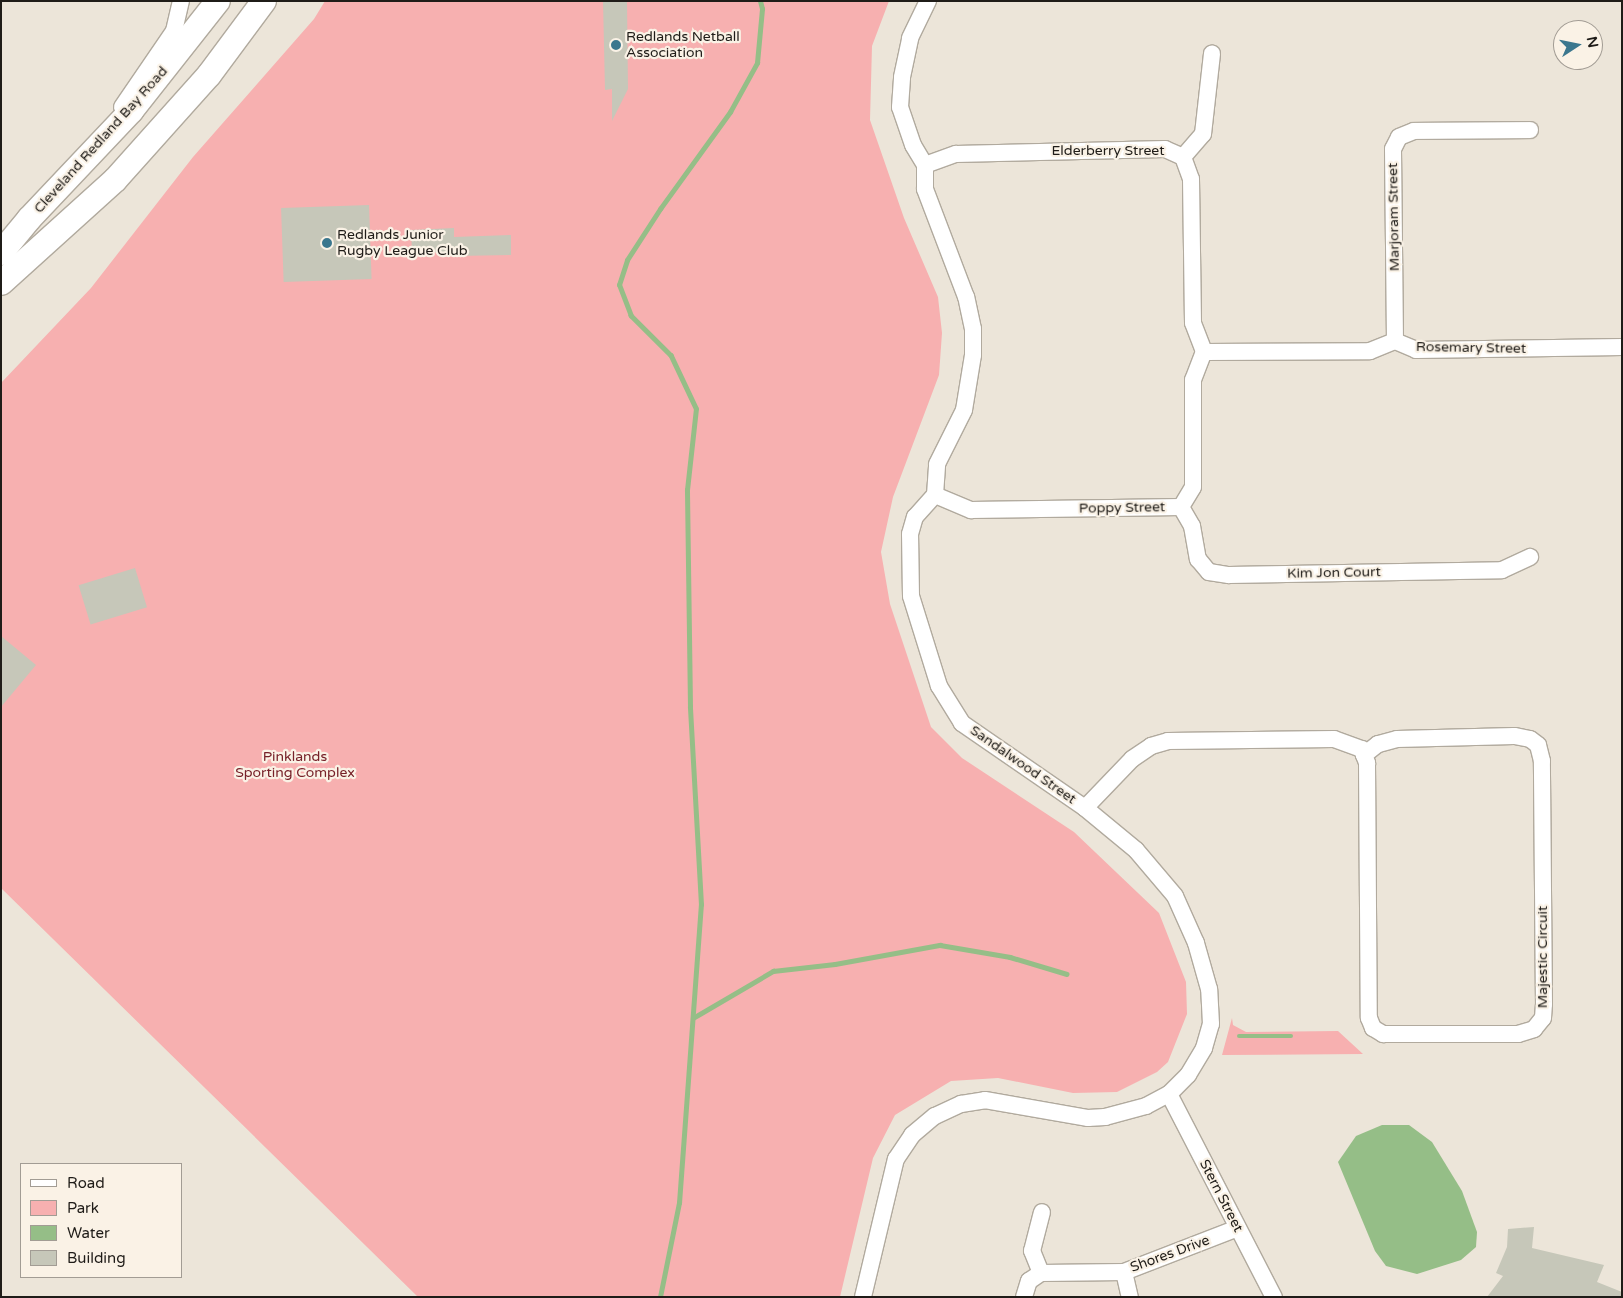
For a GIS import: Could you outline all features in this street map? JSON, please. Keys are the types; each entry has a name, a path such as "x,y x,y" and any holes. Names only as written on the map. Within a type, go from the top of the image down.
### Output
{"highway":[{"name":"Cleveland Redland Bay Road","path":"1,253 176,57 218,1"},
{"path":"1,283 115,180 209,75 257,4"}],"street":[{"path":"104,139 126,99 174,30 181,1"},
{"path":"928,1 910,38 902,77 900,107 913,146 925,165 925,188 966,297 973,329 968,391 964,410 938,464 936,495"},
{"path":"1183,157 1203,134 1212,54"},
{"name":"Marjoram Street","path":"1395,341 1393,149 1399,137 1414,131 1530,130"},
{"name":"Elderberry Street","path":"925,165 956,154 1165,149 1183,157 1191,179 1193,323 1204,352"},
{"path":"1204,352 1370,351 1395,341"},
{"name":"Rosemary Street","path":"1395,341 1416,350 1622,348"},
{"name":"Poppy Street","path":"936,495 971,510 1181,507 1193,487 1193,380 1204,352"},
{"name":"Sandalwood Street","path":"936,495 915,517 910,534 911,596 939,686 962,723 1085,808 1136,850 1175,896 1187,919 1203,968 1211,1008 1204,1048 1188,1075 1169,1094"},
{"name":"Kim Jon Court","path":"1181,507 1192,526 1198,559 1209,572 1502,570 1530,557"},
{"name":"Majestic Circuit","path":"1514,736 1530,739 1538,745 1542,761 1544,1004 1543,1018 1534,1029 1518,1034 1383,1034 1373,1028 1369,1018 1367,763 1364,755 1378,744 1397,739 1514,736"},
{"path":"1085,808 1132,759 1151,746 1168,741 1334,739 1362,749 1364,755"},
{"path":"863,1297 896,1159 912,1134 935,1116 961,1104 985,1100 1088,1118 1105,1117 1146,1106 1169,1094"},
{"name":"Stern Street","path":"1169,1094 1274,1297"},
{"path":"1024,1297 1029,1281 1041,1273 1032,1251 1042,1212"},
{"name":"Shores Drive","path":"1041,1273 1124,1272 1238,1228"},
{"path":"1124,1272 1130,1297"}],"green space":[{"name":"Pinklands Sporting Complex","path":"325,1 889,1 872,46 870,120 904,218 938,297 942,333 939,375 893,497 881,552 890,604 931,727 962,758 1074,832 1159,913 1186,982 1187,1014 1168,1062 1157,1072 1117,1092 1073,1093 998,1078 951,1081 895,1115 873,1158 840,1297 418,1297 1,888 1,383 91,288 193,157 314,19"},
{"path":"1232,1018 1233,1025 1246,1032 1338,1031 1363,1054 1222,1055"}],"water":[{"path":"1382,1125 1409,1125 1432,1142 1462,1191 1477,1232 1476,1247 1461,1260 1417,1274 1386,1266 1375,1251 1338,1162 1356,1136"}],"building":[{"name":"Redlands Netball Association","path":"603,1 627,1 628,89 612,121 612,89 605,90"},
{"name":"Redlands Junior Rugby League Club","path":"369,205 372,279 284,282 281,208"},
{"path":"454,228 454,237 511,235 511,255 456,256 456,252 412,253 411,230"},
{"path":"135,568 147,607 91,624 79,585"},
{"path":"1,636 36,665 1,707"},
{"path":"1534,1227 1532,1248 1604,1265 1597,1282 1622,1292 1622,1297 1487,1297 1503,1276 1496,1273 1507,1247 1508,1229"}],"waterway":[{"path":"660,1297 679,1203 701,905 690,707 687,490 696,409 671,356 631,316 619,285 627,260 660,209 730,112 757,63 762,9 760,1"},
{"path":"693,1018 773,971 835,964 940,945 1010,957 1067,974"},
{"path":"1239,1036 1291,1036"}],"place":[{"name":"Redlands Netball Association","path":"616,45"},
{"name":"Redlands Junior Rugby League Club","path":"327,243"}]}
